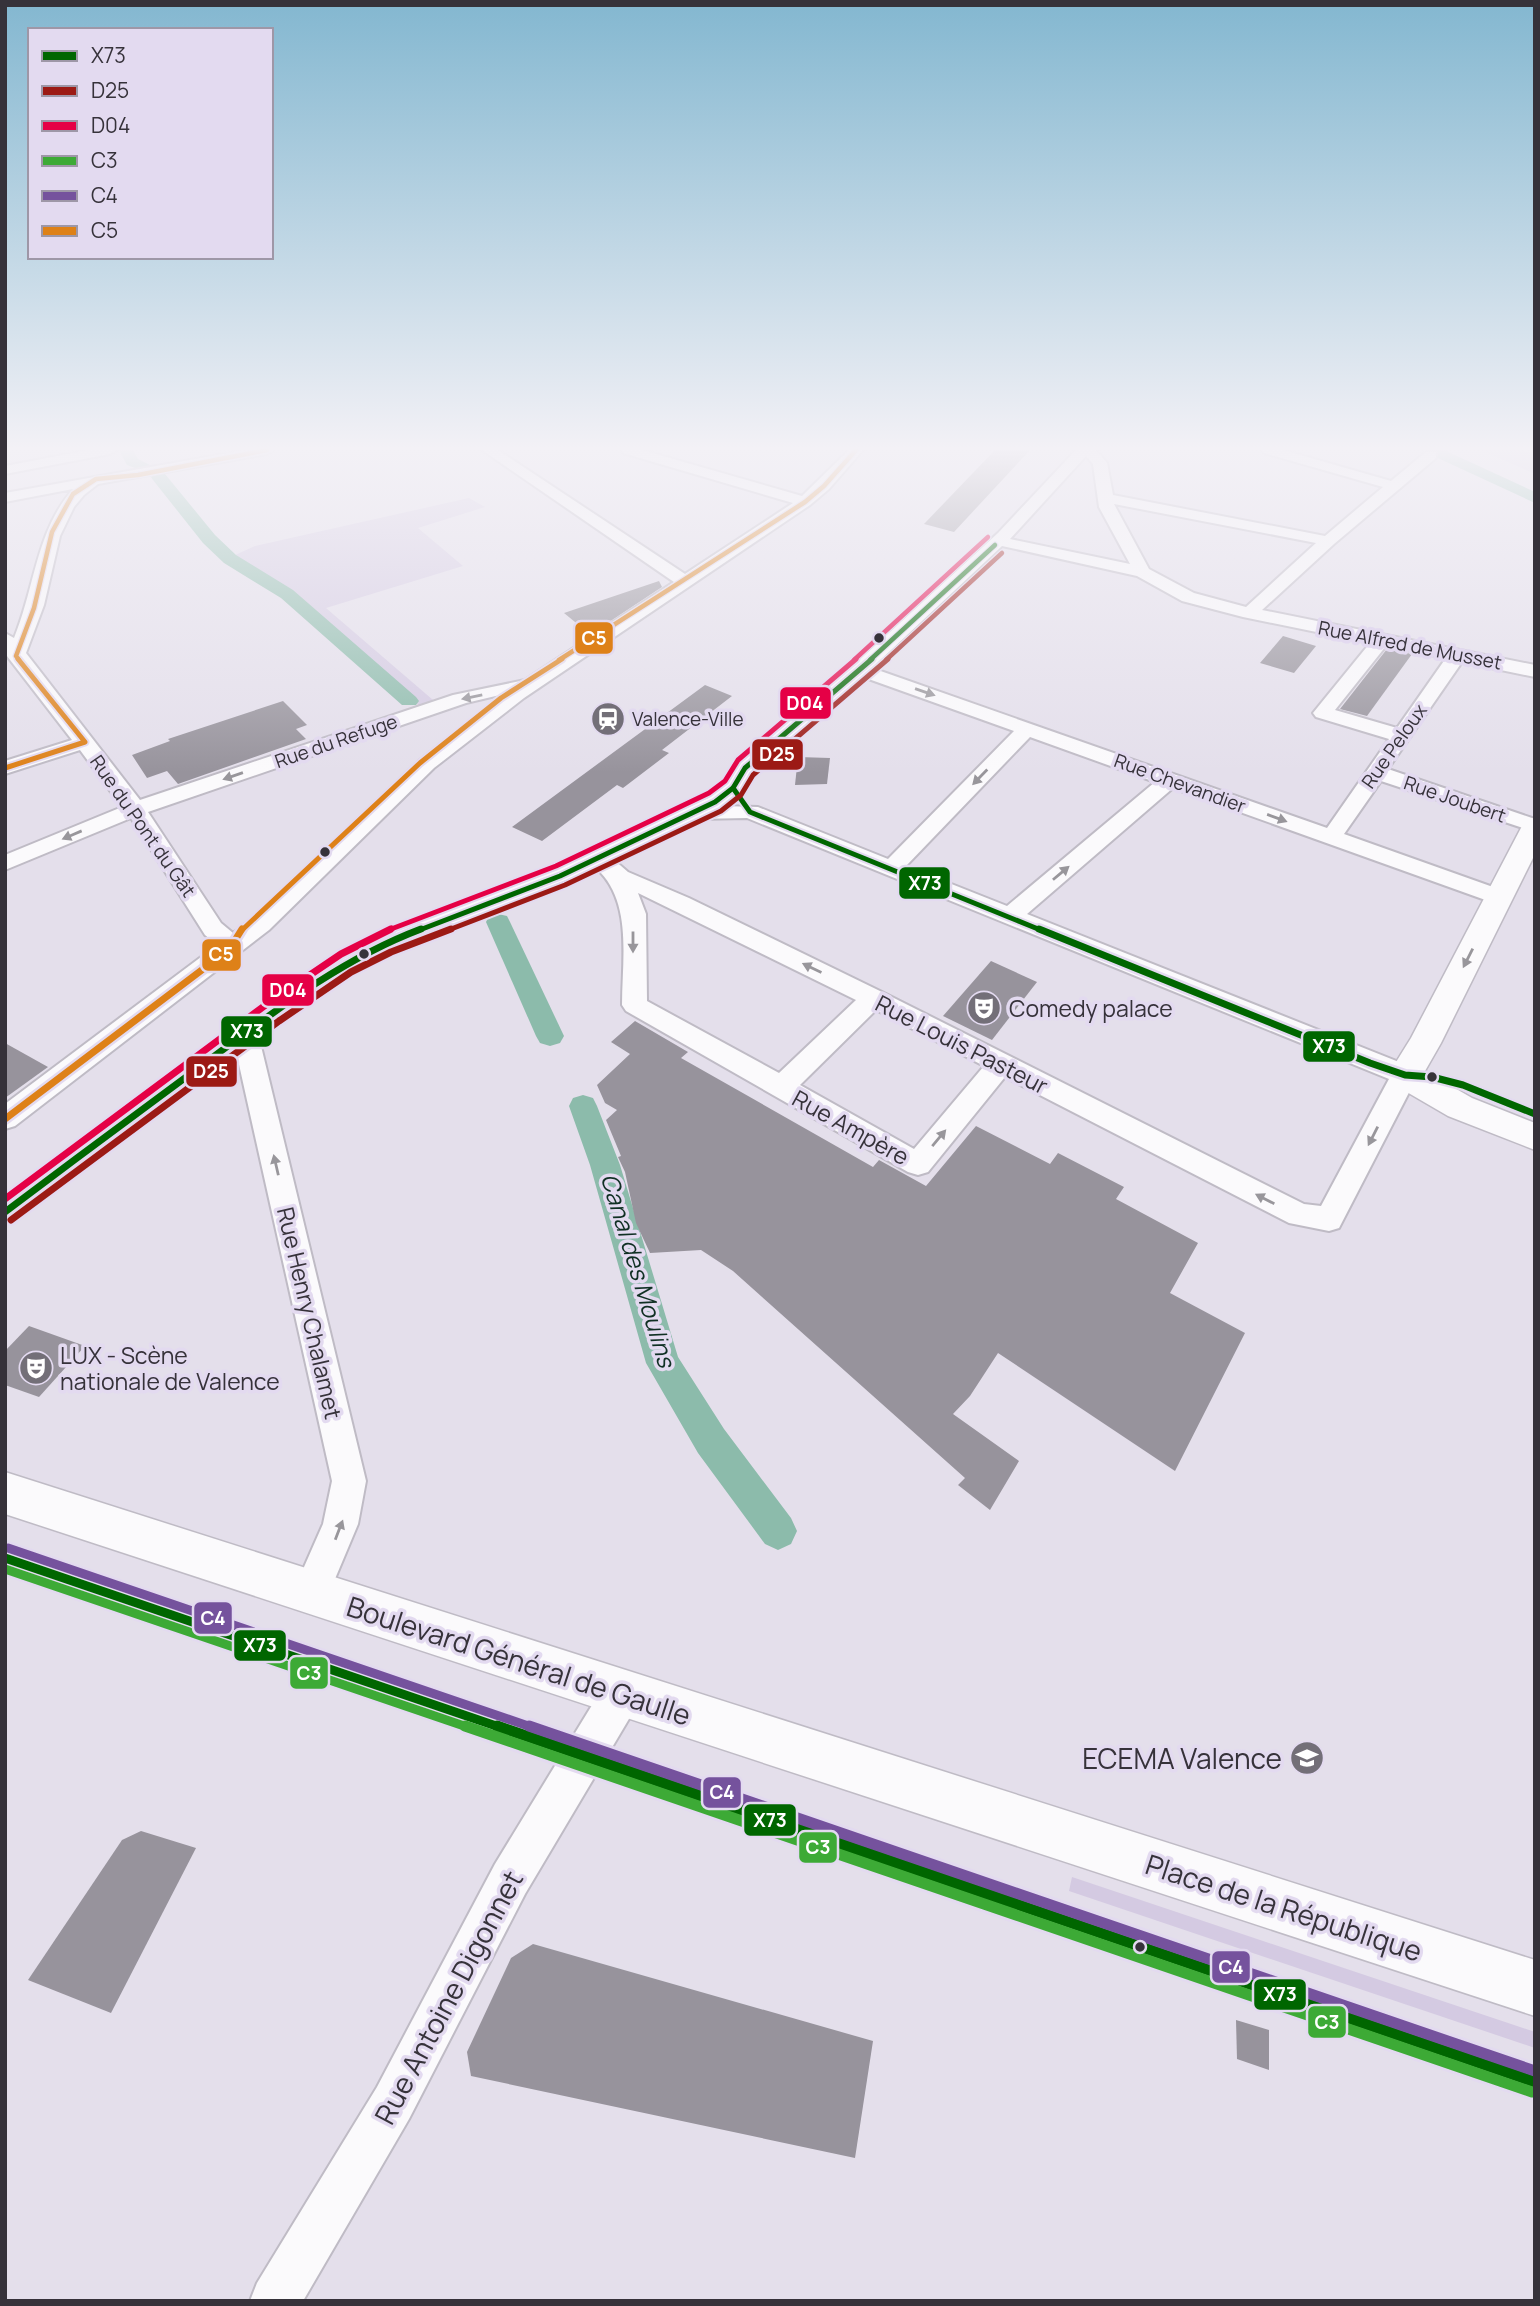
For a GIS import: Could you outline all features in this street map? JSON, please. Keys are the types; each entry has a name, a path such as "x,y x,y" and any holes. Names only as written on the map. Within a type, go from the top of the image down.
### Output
{"main road":[{"path":"1405,1075 1425,1043 1499,897 1527,861 1535,826"},
{"path":"1405,1075 1432,1077 1463,1085 1535,1114"},
{"path":"1405,1075 1460,1107 1535,1138"},
{"name":"Boulevard Général de Gaulle","path":"5,1493 1032,1826"},
{"name":"Place de la République","path":"1032,1826 1535,1988"}],"street":[{"path":"11,658 34,608 46,558"},
{"path":"649,558 685,582"},
{"path":"5,1119 286,902 441,752 538,679 722,558"},
{"path":"598,858 696,813 733,788 745,768 860,670 981,558"},
{"name":"Rue Alfred de Musset","path":"1076,558 1142,572 1188,597 1249,613 1535,671"},
{"path":"1134,558 1142,572"},
{"path":"1249,613 1310,558"},
{"name":"Rue du Pont du Gât","path":"5,638 11,658 85,742 135,809 213,929 232,945"},
{"path":"1382,639 1323,713 1401,736"},
{"name":"Rue Peloux","path":"1331,838 1457,655"},
{"name":"Rue Chevandier","path":"860,670 1499,897"},
{"name":"Rue du Refuge","path":"5,863 135,809 441,705 538,679"},
{"path":"891,869 1028,728"},
{"path":"5,768 85,742"},
{"name":"Rue Joubert","path":"1376,772 1535,826"},
{"path":"1009,917 1170,780"},
{"path":"733,788 750,812"},
{"path":"696,813 750,812 1405,1075"},
{"name":"Rue Louis Pasteur","path":"598,858 620,877 681,903 873,998 1299,1215 1329,1219 1405,1075"},
{"name":"Rue Henry Chalamet","path":"311,1592 339,1530 348,1503 349,1480 247,1042 250,1030 323,976 363,953 598,858"},
{"path":"620,877 630,895 634,914 635,1005 780,1088 873,998"},
{"name":"Rue Ampère","path":"780,1088 918,1164 1001,1064"},
{"name":"Rue Antoine Digonnet","path":"275,2301 393,2102 510,1879 622,1693"}],"shaded area":[{"path":"235,558 453,558 463,566 326,608 440,706 425,711 312,610"},
{"path":"1072,1877 1535,2032 1535,2048 1069,1891"}],"building":[{"path":"659,581 662,587 603,626 586,631 564,613"},
{"path":"1283,636 1316,646 1294,673 1260,663"},
{"path":"1387,649 1412,654 1367,716 1340,709"},
{"path":"705,685 732,696 662,750 669,753 623,788 617,785 542,841 512,827"},
{"path":"283,701 307,725 296,729 306,739 178,784 167,771 147,778 132,755 170,741 168,739"},
{"path":"798,757 830,758 827,784 795,785"},
{"name":"Comedy palace","path":"991,961 1037,982 992,1040 943,1016"},
{"path":"635,1021 688,1052 681,1058 873,1167 879,1160 926,1186 976,1126 1050,1164 1058,1153 1124,1187 1116,1199 1198,1243 1170,1293 1245,1333 1175,1471 998,1353 970,1396 953,1414 1019,1461 990,1510 958,1485 965,1478 733,1271 701,1250 650,1253 636,1223 625,1172 618,1157 621,1156 606,1120 617,1110 605,1103 597,1085 630,1054 611,1042"},
{"path":"5,1043 48,1067 5,1098"},
{"name":"LUX - Scène nationale de Valence","path":"29,1326 85,1346 39,1397 5,1385 5,1351"},
{"path":"141,1831 196,1848 111,2013 28,1980 122,1840"},
{"path":"533,1944 873,2041 855,2158 471,2076 467,2052 511,1958"},
{"path":"1236,2020 1269,2030 1269,2070 1237,2059"}],"waterway":[{"name":"Canal des Moulins","path":"229,558 287,594 409,701"},
{"name":"Canal des Moulins","path":"498,922 550,1036"},
{"name":"Canal des Moulins","path":"583,1106 605,1165 663,1363 711,1441 778,1531"}],"transit line":[{"name":"C5","path":"5,768 85,742 16,656 34,608 46,558"},
{"name":"C5","path":"5,1119 219,957 232,945 241,930 420,763 501,698 719,558"},
{"name":"D04","path":"5,1199 267,1004 341,954 383,932 556,866 709,793 725,781 738,760 833,680 966,558"},
{"name":"X73","path":"5,1212 273,1012 346,963 387,942 560,876 715,802 733,788 745,768 840,688 981,558"},
{"name":"D25","path":"11,1220 279,1021 351,972 391,952 565,885 721,811 741,795 753,775 847,696 997,558"},
{"name":"X73","path":"733,788 750,812 1370,1063 1405,1075 1432,1077 1463,1085 1535,1114"},
{"name":"C4","path":"8,1548 1535,2071"},
{"name":"X73","path":"5,1558 1535,2082"},
{"name":"C3","path":"5,1569 1532,2092"}],"place":[{"name":"Valence-Ville","path":"608,719"},
{"name":"Comedy palace","path":"984,1008"},
{"name":"LUX - Scène nationale de Valence","path":"36,1368"},
{"name":"ECEMA Valence","path":"1307,1758"}]}
